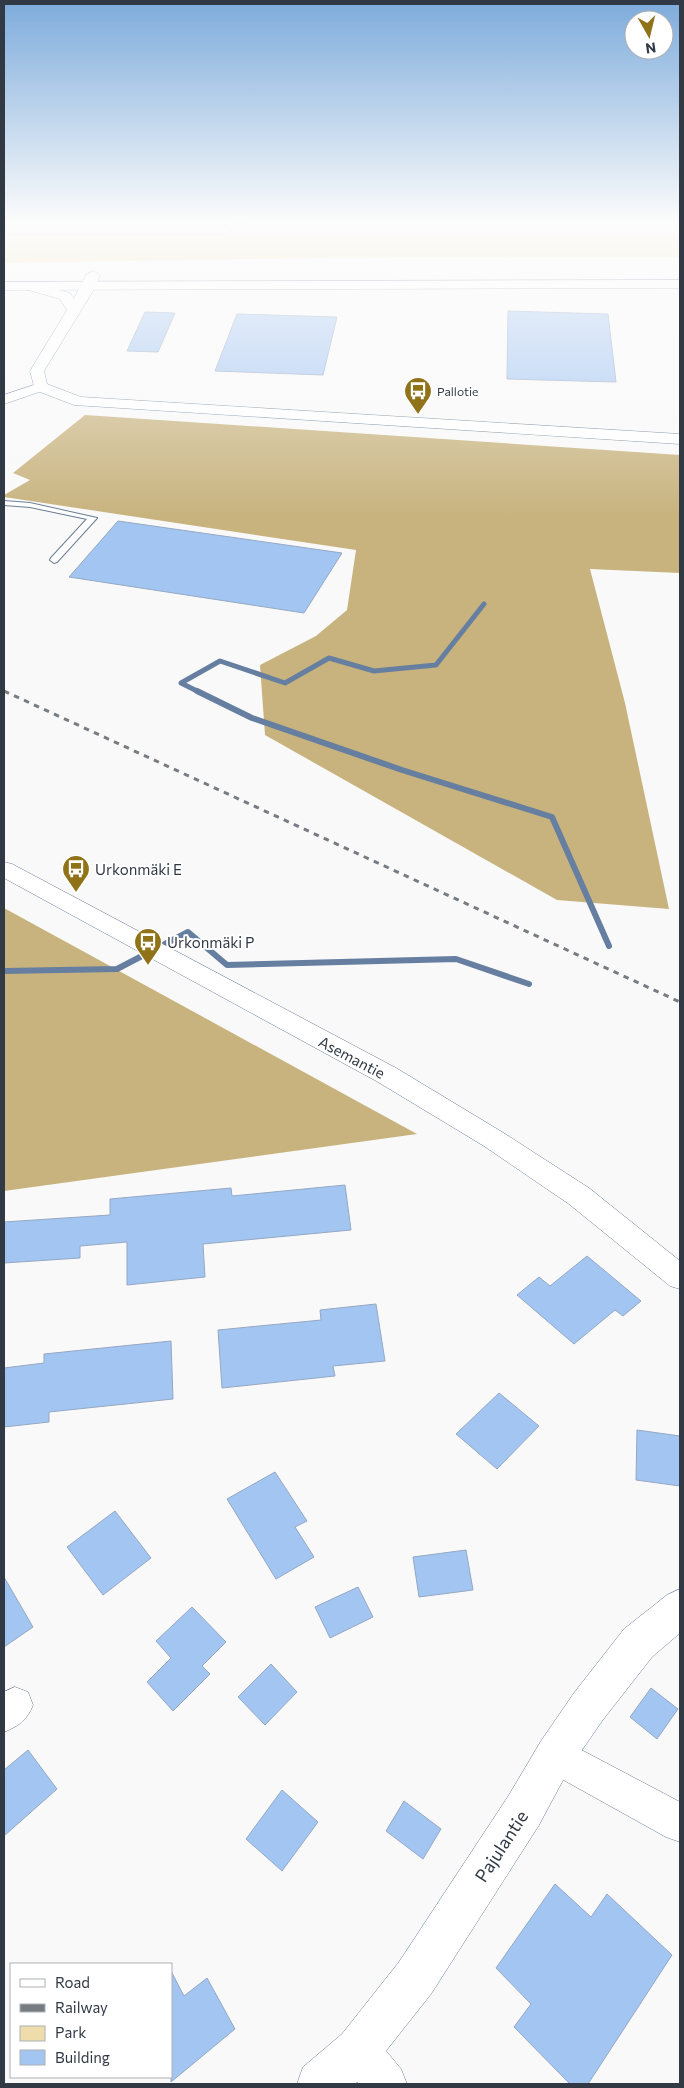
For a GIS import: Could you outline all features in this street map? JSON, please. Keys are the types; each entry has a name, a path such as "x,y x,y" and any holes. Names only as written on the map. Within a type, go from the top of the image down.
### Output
{"main road":[{"path":"68,320 37,371 40,387 79,402 680,439"},
{"name":"Pajulantie","path":"320,2084 358,2050 415,1978 524,1810 555,1755 594,1700 638,1643 680,1608"}],"street":[{"path":"4,400 40,387"},
{"name":"Asemantie","path":"4,869 387,1075 493,1139 579,1196 680,1277"},
{"path":"555,1755 680,1823"},
{"path":"358,2050 386,2084"}],"lane":[{"path":"4,503 30,505 93,518 54,560"}],"shaded area":[{"path":"85,415 680,455 680,573 590,569 625,703 669,909 557,900 265,735 260,665 316,636 347,610 356,550 4,497 4,495 30,480 13,473"},
{"path":"4,908 417,1134 4,1191"}],"building":[{"path":"141,320 172,320 158,352 127,351"},
{"path":"235,320 336,320 323,375 215,371"},
{"path":"508,320 609,320 616,382 507,379"},
{"path":"118,521 342,553 304,613 69,577"},
{"path":"345,1185 351,1230 203,1244 205,1277 127,1285 127,1242 80,1246 80,1258 4,1263 4,1222 110,1215 110,1199 231,1188 232,1196"},
{"path":"587,1256 641,1301 623,1316 615,1310 574,1344 517,1295 539,1277 550,1286"},
{"path":"376,1304 385,1361 333,1366 335,1376 222,1388 218,1330 321,1320 320,1310"},
{"path":"171,1341 173,1399 49,1412 49,1422 4,1427 4,1368 44,1363 44,1354"},
{"path":"499,1393 539,1426 497,1469 456,1434"},
{"path":"637,1430 680,1436 680,1486 636,1480"},
{"path":"275,1472 307,1521 295,1527 314,1557 276,1579 227,1499"},
{"path":"115,1511 151,1558 103,1595 67,1547"},
{"path":"466,1550 473,1590 419,1597 413,1557"},
{"path":"4,1577 33,1627 4,1647"},
{"path":"358,1587 373,1617 330,1638 315,1607"},
{"path":"192,1607 226,1642 202,1666 210,1674 173,1711 147,1682 171,1658 156,1641"},
{"path":"271,1664 297,1692 265,1725 238,1697"},
{"path":"651,1688 678,1709 657,1739 630,1717"},
{"path":"28,1750 57,1789 4,1836 4,1770"},
{"path":"282,1790 318,1822 282,1871 246,1839"},
{"path":"404,1801 441,1829 423,1859 386,1831"},
{"path":"555,1884 591,1917 607,1894 672,1955 588,2084 570,2084 514,2027 531,2004 496,1968"},
{"path":"172,1973 184,1996 207,1978 235,2029 171,2082"}],"waterway":[{"path":"197,691 181,683 220,661 285,683 329,658 374,671 436,665 484,604"},
{"path":"197,691 252,718 402,770 552,817 609,946"},
{"path":"4,971 117,969 188,932 227,965 456,959 529,984"}],"railway":[{"path":"6,692 4,691 680,1002"}],"place":[{"name":"Pallotie","path":"418,415"},
{"name":"Urkonmäki E","path":"76,893"},
{"name":"Urkonmäki P","path":"148,966"}]}
